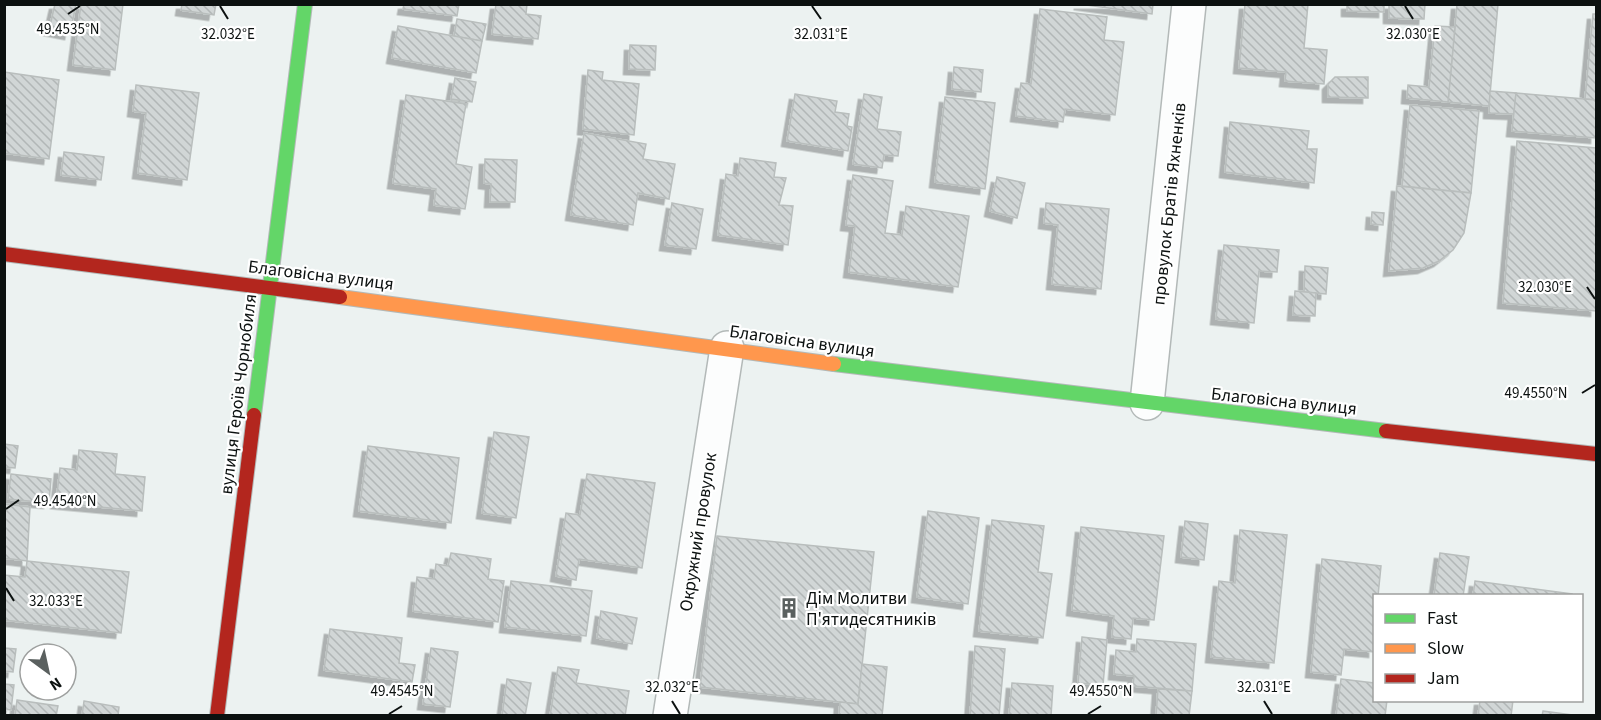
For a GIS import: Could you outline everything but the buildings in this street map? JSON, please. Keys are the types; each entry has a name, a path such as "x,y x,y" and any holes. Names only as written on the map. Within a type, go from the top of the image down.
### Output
{"main road":[{"name":"вулиця Героїв Чорнобиля","path":"217,716 305,4"},
{"name":"Благовісна вулиця","path":"4,254 270,286 1147,403 1596,454"}],"street":[{"name":"провулок Братів Яхненків","path":"1147,403 1189,4"},
{"name":"Окружний провулок","path":"670,716 727,348"}],"traffic: fast":[{"path":"254,415 305,4"},
{"path":"834,364 1386,431"}],"traffic: slow":[{"path":"340,297 834,364"}],"traffic: jam":[{"path":"4,254 340,297"},
{"path":"217,716 254,415"},
{"path":"1386,431 1596,454"}],"place":[{"name":"Дім Молитви П'ятидесятників","path":"789,608"}]}
